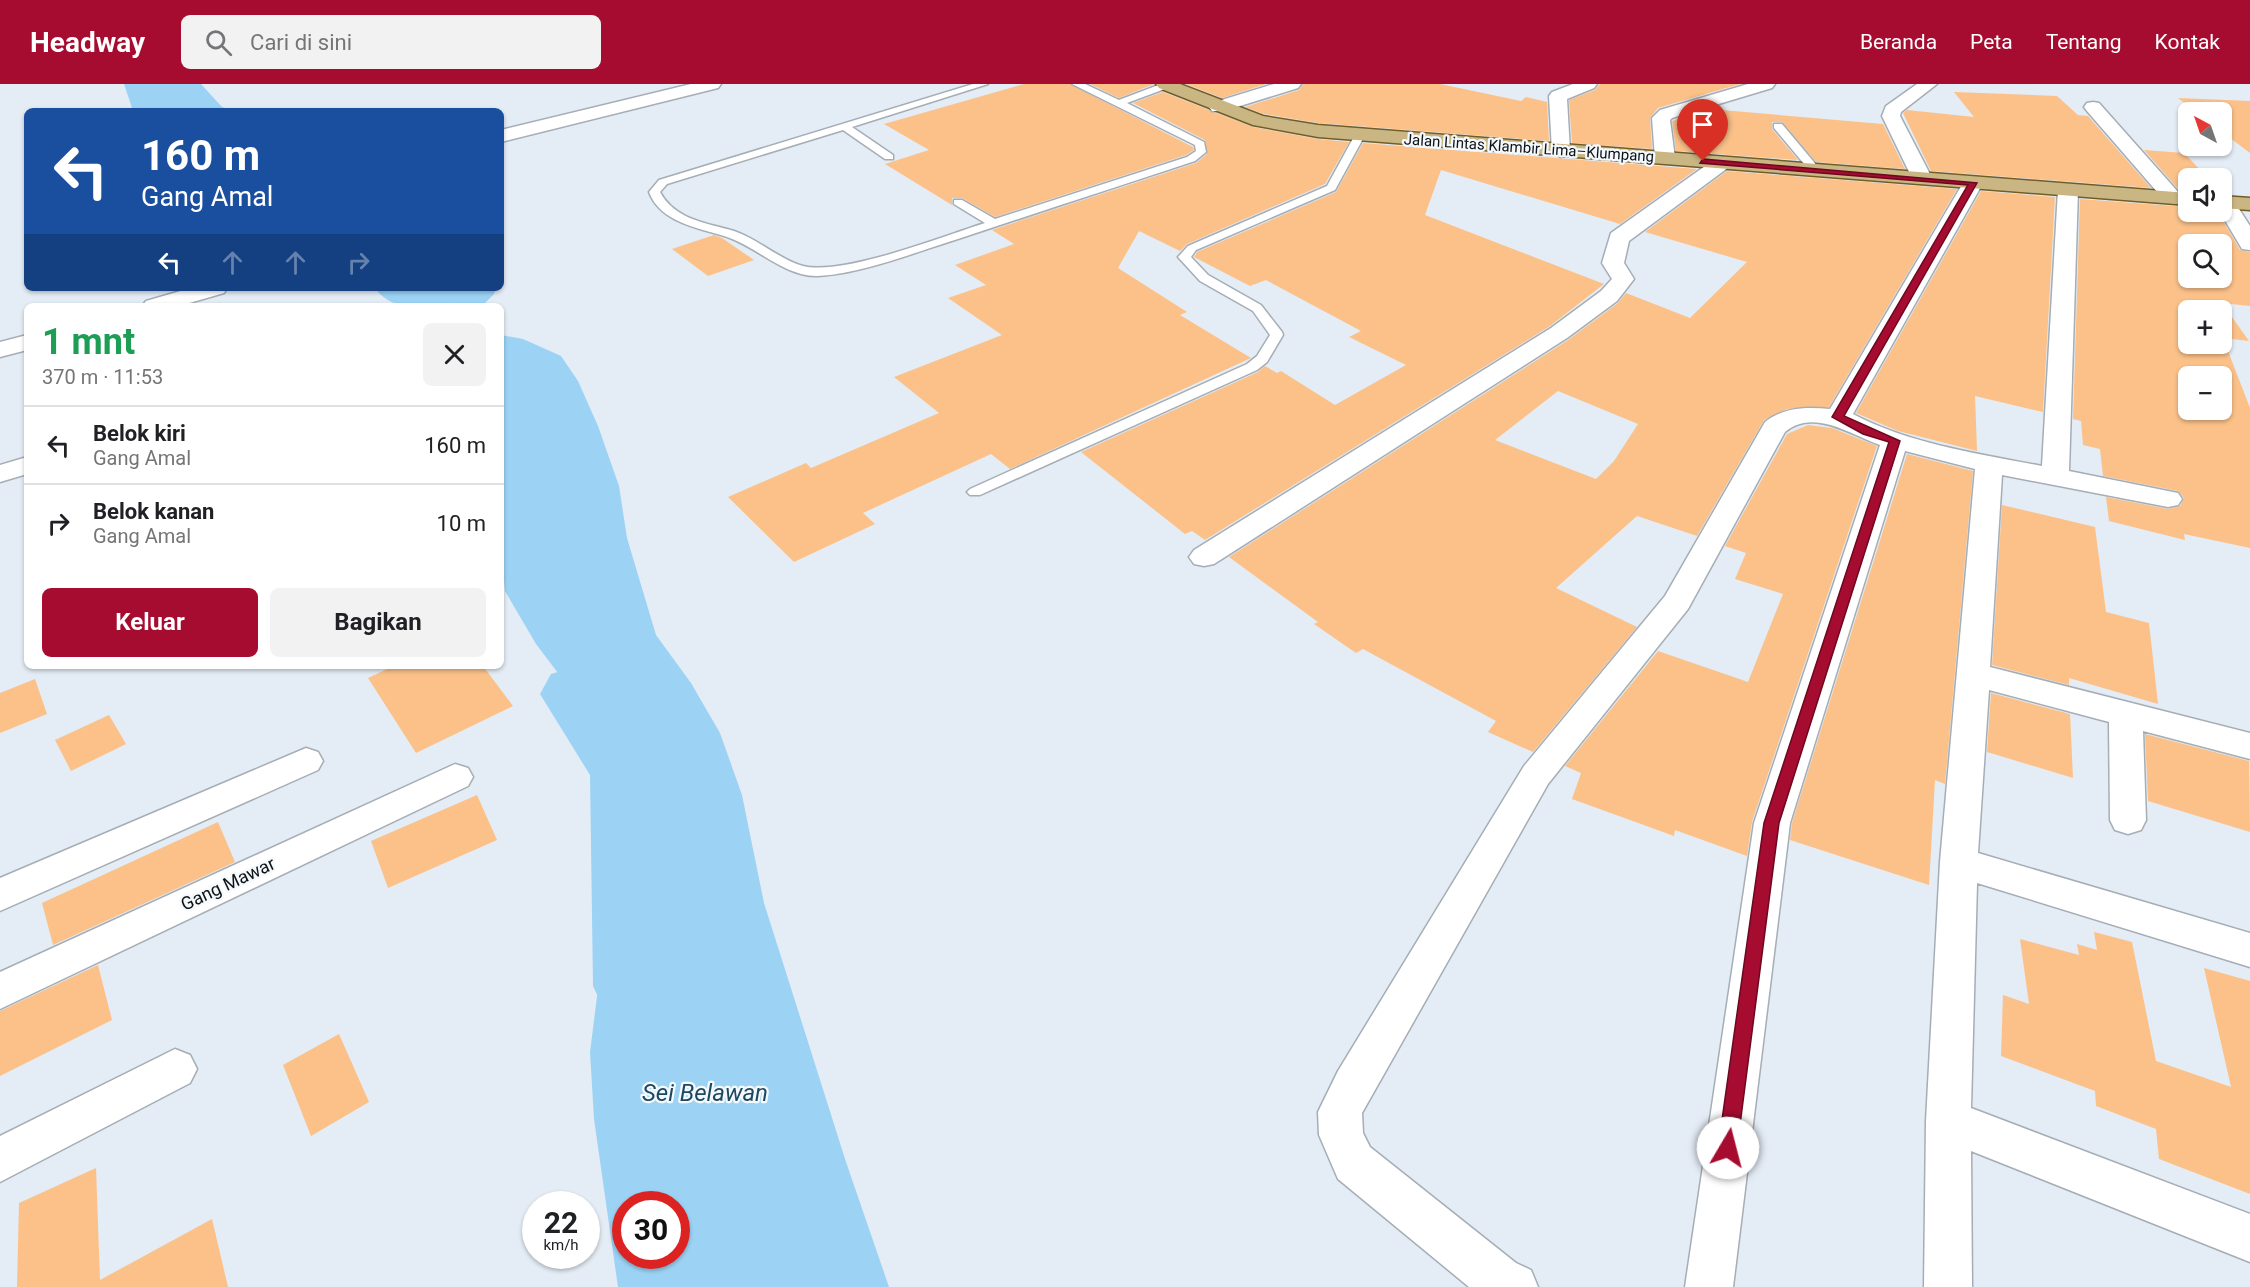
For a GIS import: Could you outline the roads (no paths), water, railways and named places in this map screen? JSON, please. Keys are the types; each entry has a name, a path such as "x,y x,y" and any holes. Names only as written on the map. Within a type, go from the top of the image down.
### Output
{"main road":[{"name":"Jalan Lintas Klambir Lima–Klumpang","path":"1166,85 1218,107 1283,127 1561,151 2178,198"},
{"path":"2232,203 2250,204"}],"street":[{"path":"504,135 712,84"},
{"path":"1218,107 1292,84"},
{"path":"1561,151 1558,96 1588,84"},
{"path":"1665,158 1661,118 1666,114 1766,84"},
{"path":"1922,178 1891,116 1892,110 1928,84"},
{"path":"2093,107 2178,196"},
{"path":"1204,557 1559,333 1609,296 1623,279 1613,263 1619,238 1722,163"},
{"path":"1838,417 1973,183"},
{"path":"2055,477 2068,190"},
{"path":"2232,216 2250,244"},
{"path":"164,303 206,291"},
{"path":"0,350 24,343"},
{"path":"1514,1287 1499,1280 1354,1163 1341,1135 1340,1112 1353,1085 1536,775 1677,602 1774,428 1782,420 1795,415 1838,417 1867,432 1895,441 1989,464 2168,500"},
{"path":"1708,1287 1772,823 1895,441"},
{"path":"1948,1287 1948,1121 1959,862 1975,675 1989,464"},
{"path":"0,474 24,466"},
{"path":"1975,675 2250,746"},
{"path":"2126,714 2128,820"},
{"path":"0,895 306,761"},
{"name":"Gang Mawar","path":"0,991 455,777"},
{"path":"1959,862 2250,950"},
{"path":"0,1160 175,1069"},
{"path":"1948,1121 2250,1238"}],"lane":[{"path":"983,84 663,182 654,192 656,197 686,222 731,234 756,244 796,268 815,272 875,262 1191,159 1201,152 1200,144 1077,84"},
{"path":"1119,103 1166,85"},
{"path":"843,126 889,157"},
{"path":"1778,126 1814,169"},
{"path":"975,492 1252,366 1262,359 1277,335 1264,317 1257,308 1204,278 1184,257 1192,248 1331,188 1360,135"},
{"path":"958,202 995,224"}],"water":[{"path":"130,84 201,84 224,108 153,108"},
{"path":"431,291 495,291 485,303 438,303"},
{"name":"Sei Belawan","path":"504,336 523,339 561,356 578,381 598,426 619,486 627,538 656,635 691,683 720,733 742,795 764,903 846,1162 889,1287 618,1287 615,1269 690,1269 690,1191 612,1191 612,1245 594,1119 590,1052 599,981 646,855 643,804 608,739 536,644 505,591"}],"waterway":[{"name":"Sei Belawan","path":"144,84 153,108"},
{"name":"Sei Belawan","path":"408,291 421,297 427,303"},
{"name":"Sei Belawan","path":"579,694 632,772 641,986"}]}
